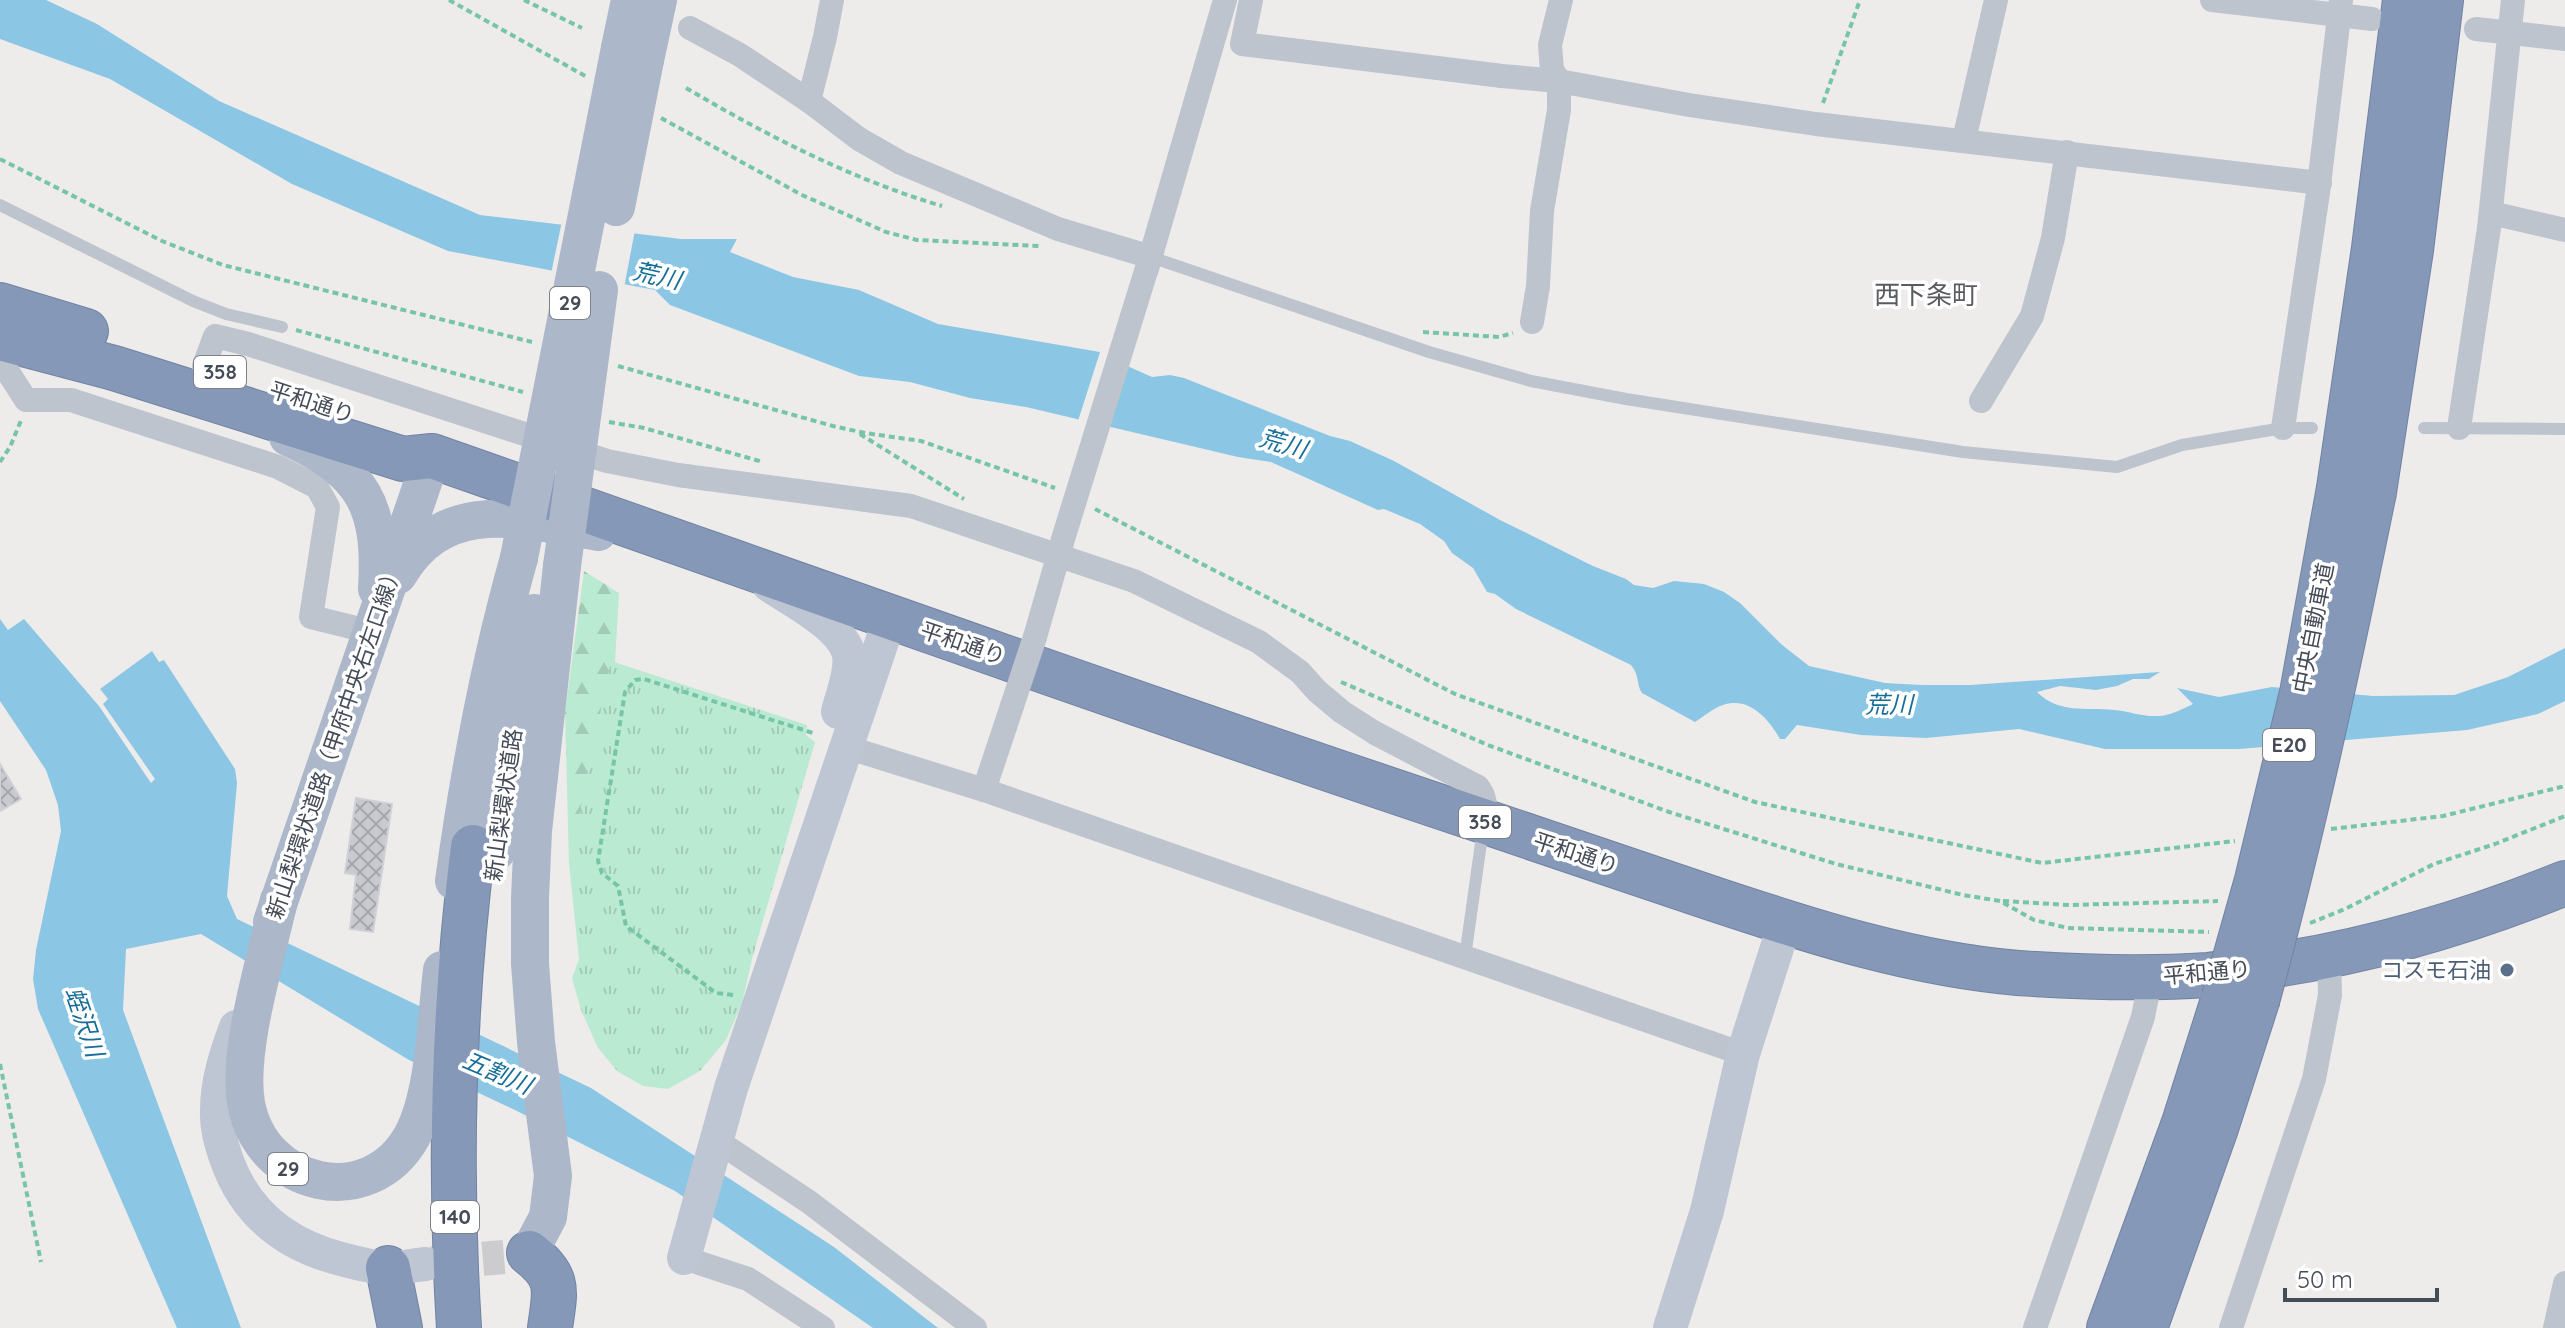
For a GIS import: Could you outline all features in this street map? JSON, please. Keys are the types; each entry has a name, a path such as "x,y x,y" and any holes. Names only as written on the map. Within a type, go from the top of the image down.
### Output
{"highway":[{"name":"中央自動車道","path":"2145,1328 2212,1142 2240,999 2257,880 2356,490 2411,250 2441,0"},
{"name":"中央自動車道","path":"2356,490 2388,9"},
{"name":"平和通り","path":"0,305 215,339 411,435 432,456"},
{"name":"平和通り","path":"0,338 114,368 403,459 432,456 890,618 1484,822 1785,923 1937,962 2018,973 2211,975 2317,941 2421,934 2519,902 2565,883"},
{"name":"新山梨環状道路","path":"459,1005 485,849"},
{"name":"中央自動車道","path":"2109,1328 2179,1137 2240,999"},
{"name":"140","path":"459,1005 453,1103 459,1328"},
{"name":"140","path":"453,1103 484,1328"},
{"path":"516,1255 548,1268 555,1291 550,1328"},
{"path":"400,1328 407,1266"}],"main road":[{"name":"29","path":"485,849 493,703 542,562 599,290 633,54 630,0"},
{"name":"29","path":"459,1005 465,804 482,711 497,636 542,562 633,54 658,0"},
{"path":"114,368 285,435 345,469 366,498 376,533 378,578 372,632"},
{"name":"新山梨環状道路（甲府中央右左口線）","path":"254,989 279,900 432,456"},
{"path":"372,632 403,566 429,538 460,522 492,517 512,518 693,548"},
{"path":"516,1255 548,1217 553,1176 536,1042 530,964 542,562"},
{"name":"29","path":"236,1027 254,989"},
{"name":"29","path":"254,989 245,1063 247,1106 260,1141 284,1167 300,1175 336,1182 369,1176 385,1168 411,1137 421,1115 453,1103"}],"street":[{"path":"809,101 832,0"},
{"path":"984,790 1035,637 1225,0"},
{"path":"1251,0 1242,44 1559,81 1816,124 2320,183"},
{"path":"1532,322 1538,286 1542,211 1559,110 1559,81 1552,70 1550,45 1561,0"},
{"path":"1964,140 1996,0"},
{"path":"2212,0 2388,9"},
{"path":"2459,428 2491,213 2513,0"},
{"path":"2283,428 2320,183 2340,8"},
{"path":"690,28 740,55 859,139 901,163 1148,264"},
{"path":"2476,29 2565,39"},
{"path":"1981,401 2032,316 2053,238 2067,152"},
{"path":"2491,213 2565,230"},
{"path":"215,339 248,344 607,461 678,475 911,506 1060,548 1259,642 1300,672 1342,712 1375,733 1478,787 1484,794 1484,822"},
{"path":"0,352 6,369 26,400 71,400 278,467 317,487 328,507 311,617 372,632"},
{"path":"740,565 830,626 846,646 849,671 830,742 828,803"},
{"path":"823,1328 687,1242 731,1088 890,618"},
{"path":"846,747 984,790 1743,1054"},
{"path":"1670,1328 1707,1211 1743,1054 1785,923"},
{"path":"2231,1328 2314,1079 2330,995 2317,941"},
{"path":"2035,1328 2143,1017 2151,976"},
{"path":"236,1027 223,1065 216,1114 227,1161 247,1202 276,1231 322,1254 407,1266"},
{"path":"715,1146 809,1202 975,1328"},
{"path":"2555,1328 2565,1283"}],"lane":[{"path":"0,205 215,339 282,327"},
{"path":"1148,264 1531,381 1963,452 2117,467 2182,445 2283,428 2312,428"},
{"path":"2424,428 2565,429"},
{"path":"1465,957 1484,822"}],"path":[{"path":"449,0 595,81"},
{"path":"524,0 582,28"},
{"path":"1816,124 1860,0"},
{"path":"686,88 738,119 854,176 951,209"},
{"path":"650,112 802,195 886,232 917,240 1046,247"},
{"path":"0,159 162,241 223,265 545,345"},
{"path":"1420,331 1499,337 1520,332 1532,322"},
{"path":"282,327 468,375 534,396"},
{"path":"606,362 854,431 921,441 1020,474 1065,493"},
{"path":"0,462 20,426 26,400"},
{"path":"598,420 644,428"},
{"path":"854,431 971,504"},
{"path":"1090,506 1455,694 1755,802 2042,863 2246,839"},
{"path":"1300,672 1349,684 1488,745 1669,812 1836,864 2000,901 2069,905 2222,900"},
{"path":"733,995 716,993 626,926 618,886 602,873 598,861 625,692 635,680 644,679 813,733"},
{"path":"2321,830 2443,816 2565,786"},
{"path":"2317,941 2345,909 2434,864 2565,816"},
{"path":"2000,901 2034,920 2068,928 2213,932"},
{"path":"0,1064 41,1262"}],"green space":[{"path":"584,571 619,593 615,663 569,864 565,713"},
{"path":"611,661 807,725 806,735 815,742 742,1003 726,1040 700,1071 668,1089 643,1086 617,1071 598,1048 581,1010 572,978 579,959 569,864"}],"water":[{"name":"荒川","path":"0,0 46,0 97,24 219,101 480,215 681,239 737,239 730,252 793,277 859,290 938,324 1123,356 1125,365 1152,377 1170,375 1184,378 1330,436 1350,441 1394,461 1500,520 1634,585 1653,588 1674,581 1704,584 1724,592 1809,666 1885,683 1922,685 1970,685 2160,672 2149,679 2133,679 2096,690 2060,686 2037,692 2063,707 2158,716 2193,704 2177,688 2219,697 2272,687 2373,696 2454,695 2508,677 2565,648 2565,701 2538,714 2467,730 2239,749 2105,749 2019,729 1926,738 1861,735 1797,725 1785,739 1780,739 1757,711 1732,703 1716,708 1695,722 1642,693 1631,665 1487,592 1473,568 1420,524 1384,509 1378,510 1271,462 1026,407 970,398 910,382 859,376 670,305 655,290 448,251 292,184 110,79 0,39"},
{"path":"0,619 8,630 24,619 99,706 151,783 155,779 103,704 108,699 100,689 152,651 159,662 164,660 235,769 237,783 227,896 237,919 591,1088 834,1247 938,1328 873,1328 675,1191 409,1060 201,934 126,949 123,1010 241,1328 177,1328 38,1009 33,979 36,950 61,831 58,805 46,770 0,701"}],"pier":[{"path":"562,221 635,230 624,288 551,274"},
{"path":"1101,349 1124,352 1107,431 1077,424"}],"building":[{"path":"0,764 21,799 0,811"},
{"path":"356,798 392,804 373,932 350,929 356,875 345,873"}],"tunnel":[{"path":"432,1263 504,1257"}],"place":[{"name":"コスモ石油","path":"2507,970"}],"district":[{"name":"西下条町","path":"1926,295"}],"water label":[{"name":"蛭沢川","path":"84,1022"},
{"name":"五割川","path":"497,1073"}]}
